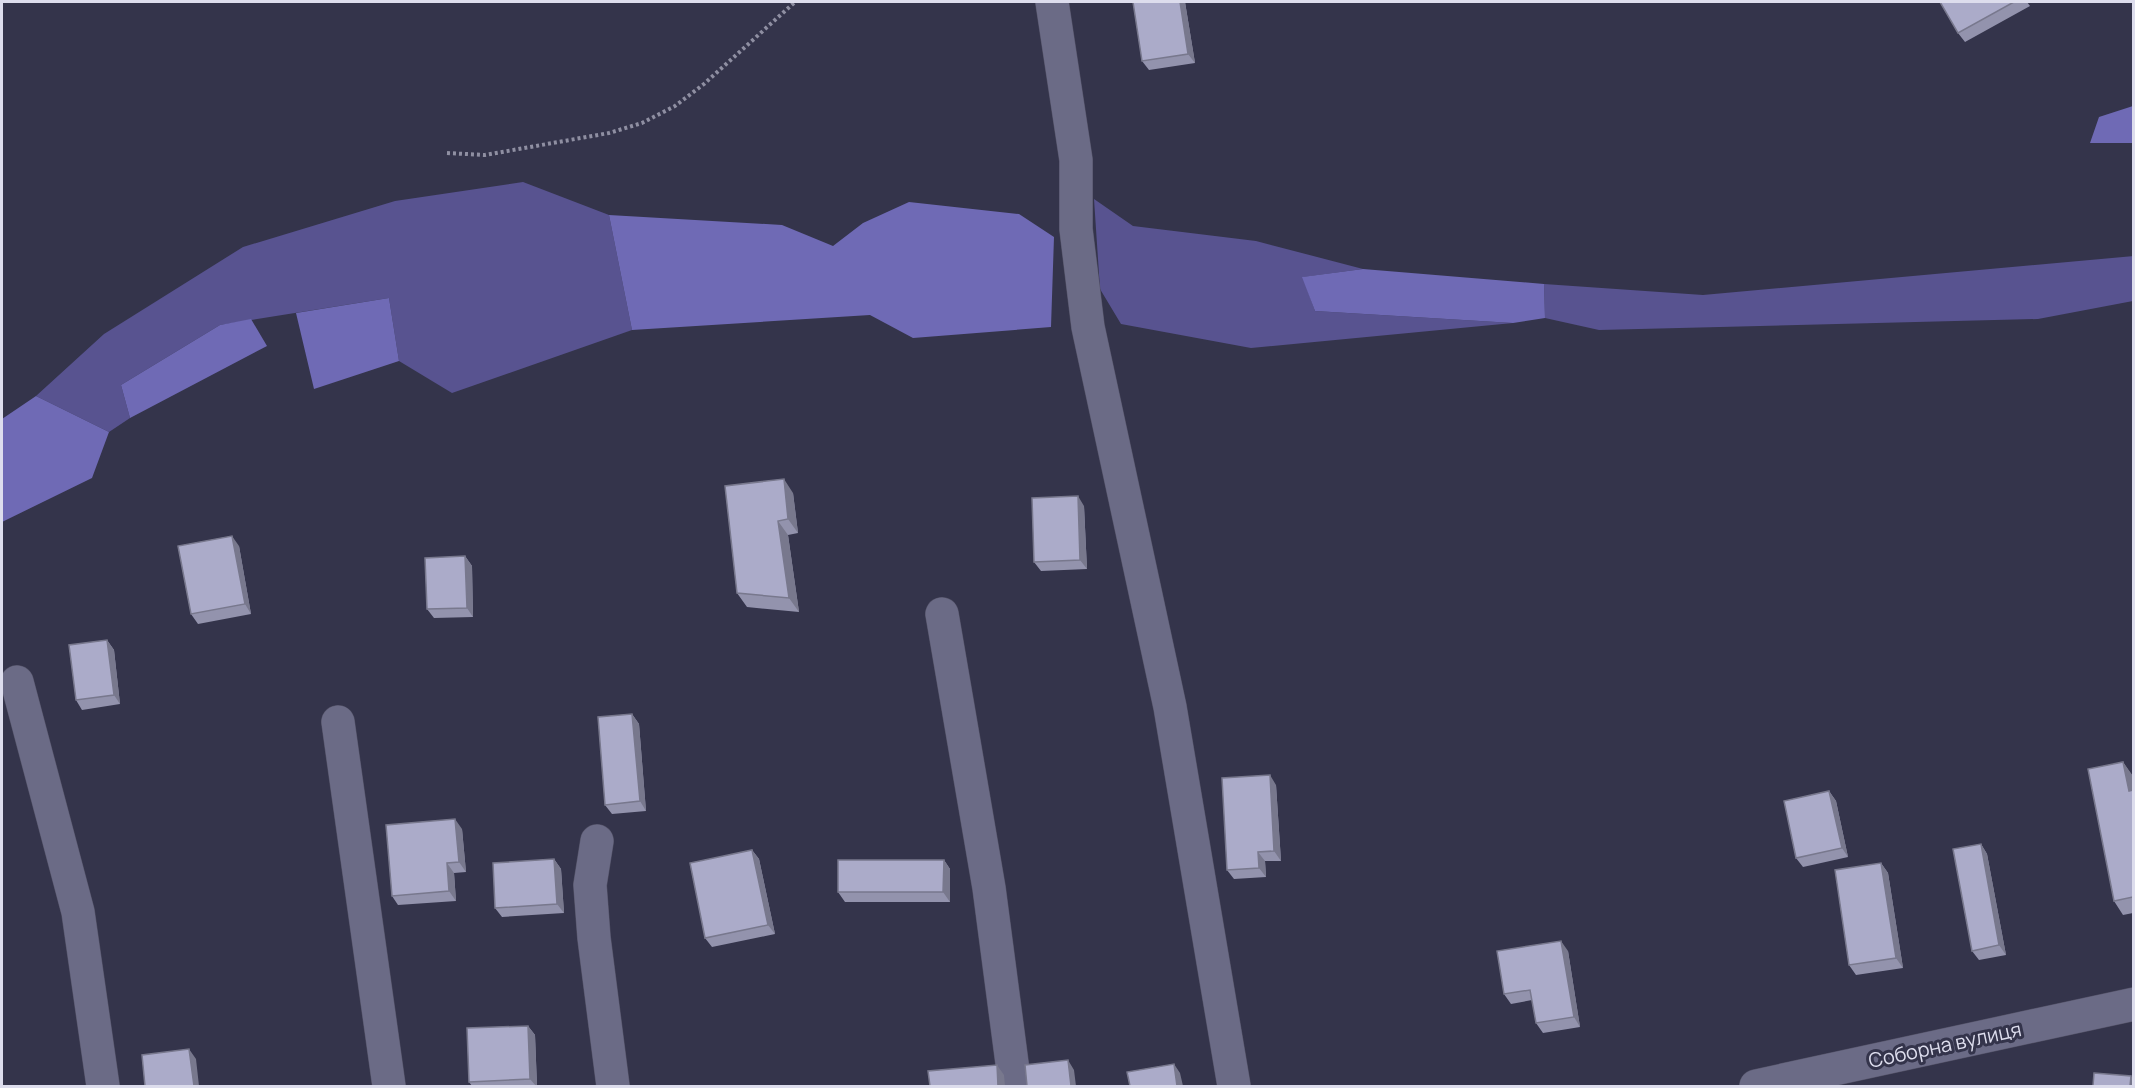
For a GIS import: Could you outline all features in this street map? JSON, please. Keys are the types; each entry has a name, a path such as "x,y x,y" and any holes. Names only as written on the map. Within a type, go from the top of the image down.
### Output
{"street":[{"path":"1052,2 1076,160 1076,229 1088,327 1170,707 1234,1086"},
{"path":"942,614 989,888 1015,1086"},
{"path":"17,682 78,912 103,1086"},
{"path":"338,723 389,1086"},
{"path":"597,841 590,885 594,938 613,1086"},
{"name":"Соборна вулиця","path":"1756,1086 2133,1004"}],"path":[{"path":"447,153 485,154 609,133 642,123 675,106 705,84 795,2"}],"shaded area":[{"path":"2133,106 2133,143 2090,143 2099,117"},
{"path":"523,182 609,215 632,330 452,393 399,361 389,298 220,325 121,385 130,418 109,432 36,396 104,334 243,247 395,201"},
{"path":"1094,199 1133,226 1256,241 1363,269 1303,277 1315,311 1513,323 1251,348 1121,324 1100,289"},
{"path":"909,202 1019,214 1054,237 1051,327 913,338 870,315 632,330 609,215 782,225 833,246 863,223"},
{"path":"2134,256 2133,301 2038,319 1599,330 1545,318 1544,284 1703,295"},
{"path":"1363,269 1544,284 1545,318 1513,323 1315,311 1302,277"},
{"path":"389,298 399,361 314,389 296,313"},
{"path":"251,319 267,346 130,418 121,385 220,325"},
{"path":"36,396 109,432 92,478 2,522 2,419"}],"building":[{"path":"1133,2 1180,2 1188,54 1142,61"},
{"path":"1940,2 2014,2 1958,33"},
{"path":"784,479 788,519 778,521 789,598 737,593 725,486"},
{"path":"1078,496 1080,560 1034,562 1032,498"},
{"path":"232,536 245,604 191,614 178,546"},
{"path":"465,556 467,608 427,609 425,558"},
{"path":"107,640 114,695 76,700 69,645"},
{"path":"632,714 640,801 605,805 598,717"},
{"path":"2123,762 2129,791 2133,790 2133,897 2114,901 2088,769"},
{"path":"1270,775 1274,851 1258,852 1259,868 1227,870 1222,778"},
{"path":"1829,791 1842,848 1796,858 1784,801"},
{"path":"455,819 459,862 447,863 449,891 392,896 386,825"},
{"path":"1981,844 1999,945 1972,951 1953,849"},
{"path":"752,850 768,925 705,938 690,863"},
{"path":"554,859 557,904 495,908 493,863"},
{"path":"838,860 944,860 943,892 838,892"},
{"path":"1881,863 1896,958 1849,965 1835,870"},
{"path":"1561,941 1574,1017 1536,1023 1530,990 1504,994 1497,951"},
{"path":"528,1026 530,1079 469,1082 467,1028"},
{"path":"189,1049 194,1086 145,1086 142,1055"},
{"path":"1068,1060 1071,1086 1027,1086 1025,1065"},
{"path":"1174,1064 1177,1086 1130,1086 1127,1072"},
{"path":"997,1065 998,1086 930,1086 928,1071"},
{"path":"2094,1073 2131,1076 2130,1086 2093,1086"}]}
